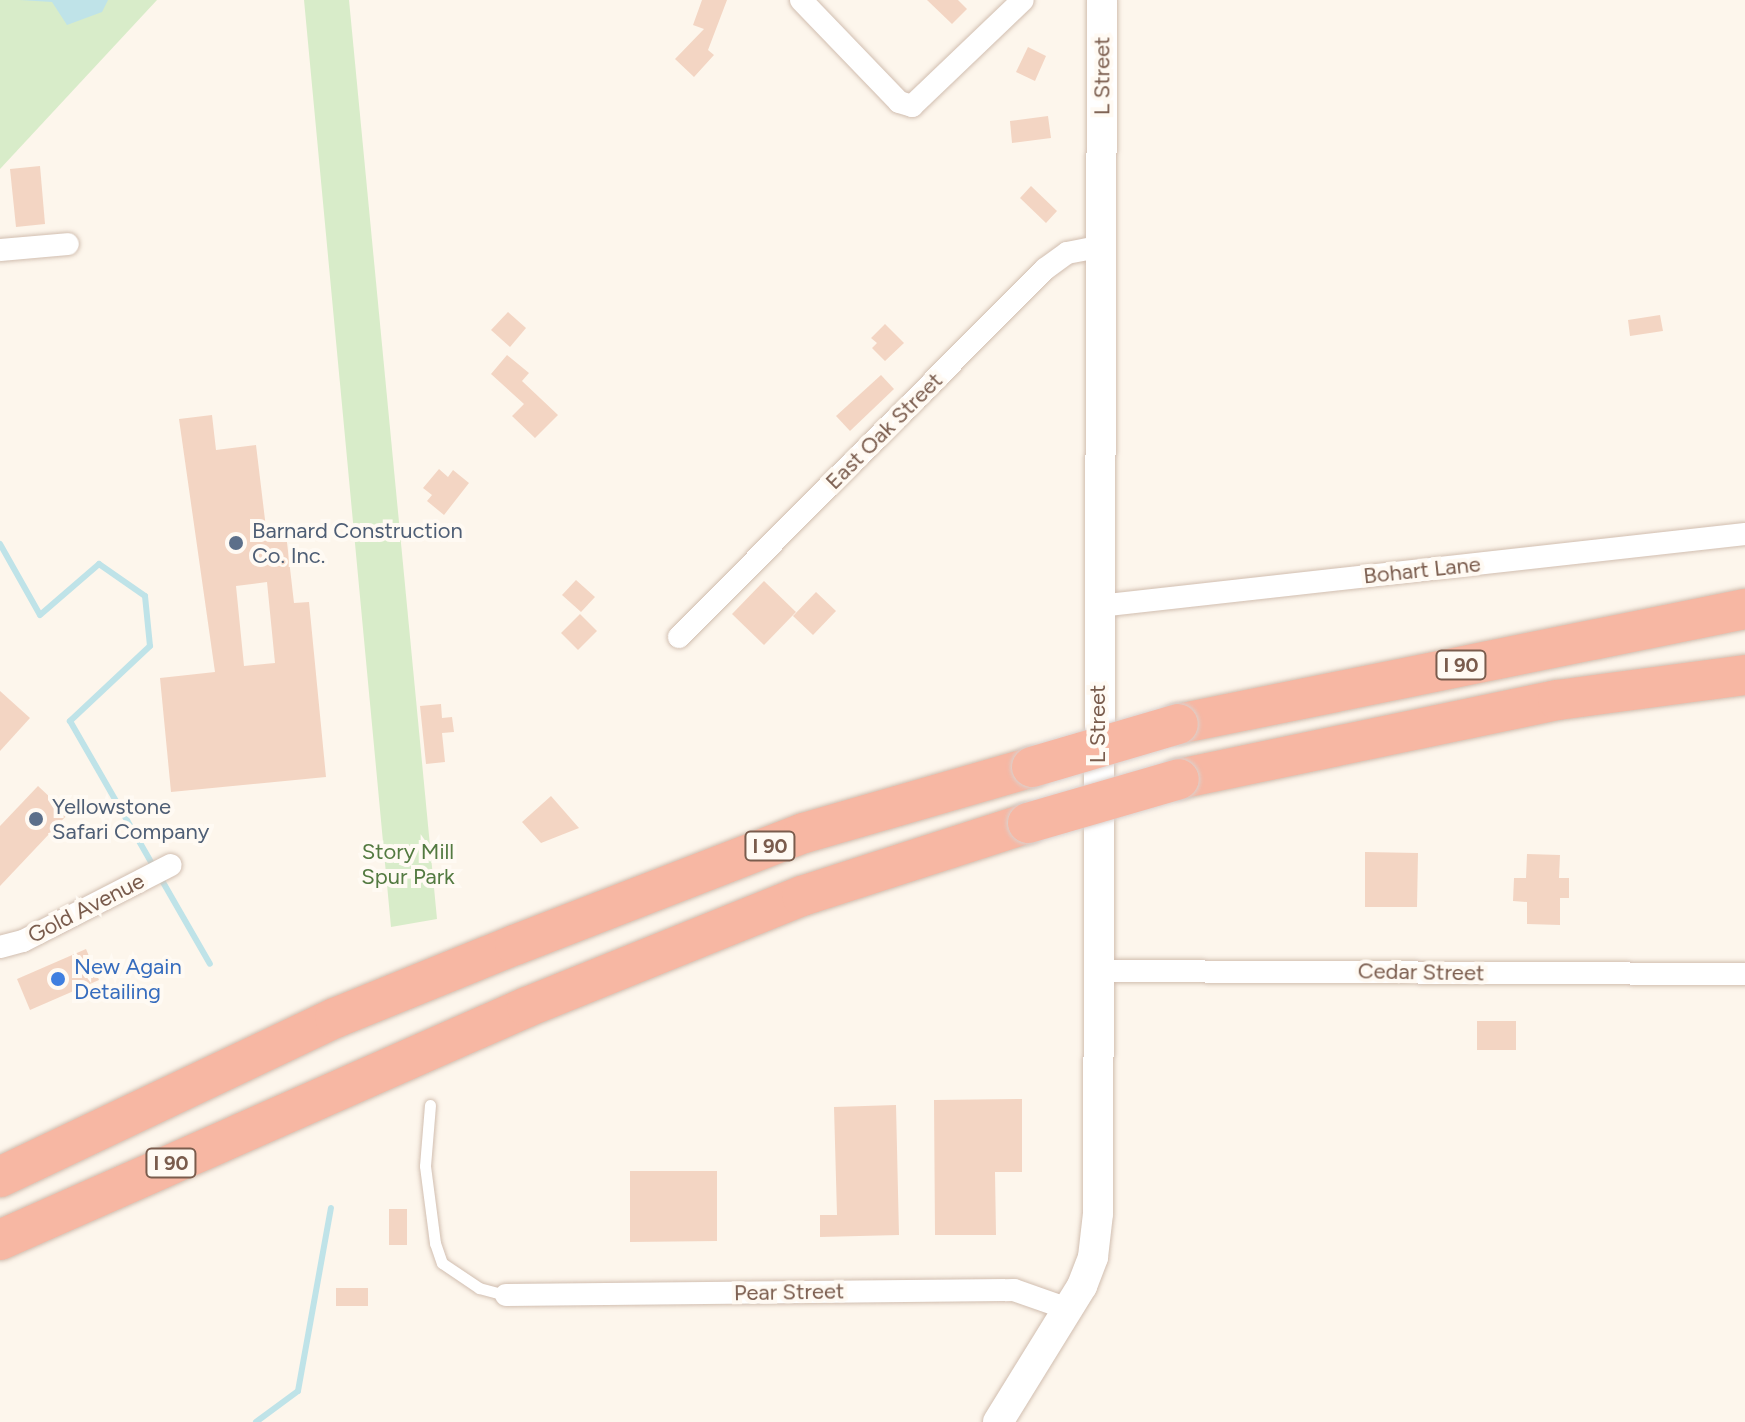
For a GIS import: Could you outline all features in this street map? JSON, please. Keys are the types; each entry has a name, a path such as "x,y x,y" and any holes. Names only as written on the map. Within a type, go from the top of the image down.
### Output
{"highway":[{"name":"I 90","path":"0,1177 335,1018 804,833 1178,724 1745,609"},
{"name":"I 90","path":"0,1240 343,1085 802,896 1028,823 1179,779 1558,700 1745,675"}],"street":[{"path":"801,0 899,102 912,106 1023,0"},
{"name":"L Street","path":"998,1422 1068,1309 1093,1257 1098,1214 1102,0"},
{"path":"0,250 68,244"},
{"name":"East Oak Street","path":"679,637 1045,269 1067,253 1102,246"},
{"name":"Bohart Lane","path":"1099,606 1745,534"},
{"name":"Gold Avenue","path":"0,947 23,941 171,865"},
{"name":"Cedar Street","path":"1097,971 1745,974"},
{"name":"Pear Street","path":"506,1295 1014,1290 1068,1309"}],"lane":[{"path":"430,1105 425,1166 435,1243 442,1263 479,1288 506,1295"}],"green space":[{"path":"0,0 157,0 0,169"},
{"name":"Story Mill Spur Park","path":"304,0 349,0 437,919 391,927"}],"water":[{"path":"20,0 108,0 102,12 67,25 52,2"}],"building":[{"path":"702,0 727,0 708,50 714,55 694,77 675,59 704,29 693,25"},
{"path":"927,0 958,0 967,9 952,24"},
{"path":"1028,47 1046,56 1035,81 1016,72"},
{"path":"1048,116 1051,138 1012,143 1010,121"},
{"path":"40,166 45,224 16,227 10,169"},
{"path":"1031,186 1057,211 1046,223 1020,198"},
{"path":"508,312 526,328 510,347 491,330"},
{"path":"1660,315 1663,331 1630,336 1628,320"},
{"path":"885,324 904,343 885,361 872,348 877,343 871,338"},
{"path":"507,355 529,373 522,381 558,415 535,438 512,416 524,404 491,374"},
{"path":"881,375 894,389 850,431 836,416"},
{"path":"212,415 216,450 256,445 266,528 285,525 294,603 309,602 326,777 171,792 160,678 215,672 179,419","holes":["267,582 275,663 244,666 236,586"]},
{"path":"439,469 448,477 453,470 469,483 444,515 427,501 432,495 423,488"},
{"path":"576,580 595,597 581,612 562,595"},
{"path":"764,581 796,612 764,645 732,614"},
{"path":"816,592 836,611 813,635 793,616"},
{"path":"580,614 597,631 578,650 561,633"},
{"path":"0,691 30,718 0,751"},
{"path":"441,704 442,718 452,717 454,732 442,733 445,762 426,764 420,706"},
{"path":"38,786 68,814 0,886 0,826"},
{"path":"551,796 579,828 541,843 522,822"},
{"path":"1365,852 1418,853 1417,907 1365,907"},
{"path":"1527,854 1560,855 1559,878 1569,878 1569,898 1560,898 1560,925 1527,924 1527,902 1513,901 1514,878 1526,878"},
{"name":"New Again Detailing","path":"86,949 99,980 30,1010 17,979"},
{"path":"1477,1021 1516,1021 1516,1050 1477,1050"},
{"path":"1022,1099 1022,1172 995,1172 996,1235 935,1235 934,1100"},
{"path":"896,1105 899,1235 820,1237 820,1215 837,1215 834,1107"},
{"path":"630,1171 717,1171 717,1241 630,1242"},
{"path":"389,1209 407,1209 407,1245 389,1245"},
{"path":"336,1288 368,1288 368,1306 336,1306"}],"waterway":[{"path":"0,544 40,615 99,564 145,596 150,646 70,721 154,867"},
{"path":"160,877 210,964"},
{"path":"256,1422 298,1391 331,1208"}],"place":[{"name":"Barnard Construction Co. Inc.","path":"236,543"},
{"name":"Yellowstone Safari Company","path":"36,819"},
{"name":"New Again Detailing","path":"58,979"}]}
